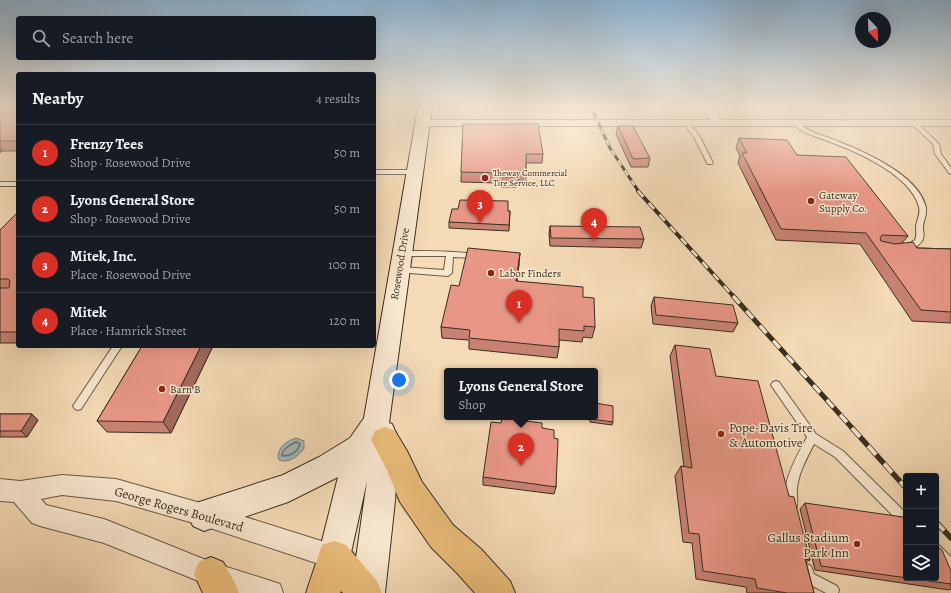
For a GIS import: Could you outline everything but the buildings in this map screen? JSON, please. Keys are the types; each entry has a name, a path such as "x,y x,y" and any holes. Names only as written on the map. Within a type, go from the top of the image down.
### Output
{"main road":[{"name":"Rosewood Drive","path":"323,593 374,436 421,135"},
{"name":"Rosewood Drive","path":"366,593 380,501 374,436"},
{"path":"204,515 288,488 329,467 374,436 397,460 411,492 442,536 469,561 498,593"},
{"path":"334,557 366,593"}],"street":[{"name":"George Rogers Boulevard","path":"10,491 62,485 116,490 204,515 334,557"},
{"name":"George Rogers Boulevard","path":"10,491 40,515 104,531 217,583 270,593"}],"lane":[{"path":"695,135 710,163"},
{"path":"813,135 845,146 882,165 902,178 917,193 922,206 922,219 919,228 921,237 918,242 911,247 900,249"},
{"path":"926,135 936,144 938,154 951,172"},
{"path":"376,172 415,172"},
{"path":"0,184 16,184"},
{"path":"400,262 448,273 450,254"},
{"path":"400,262 450,254 485,256"},
{"path":"78,406 117,348"},
{"path":"776,386 812,437 839,454 903,518"},
{"path":"795,519 790,496 798,466 812,437"},
{"path":"939,553 951,566"},
{"path":"804,556 809,578 833,590"}],"water":[{"path":"296,438 304,441 304,449 296,457 290,460 279,460 278,456 280,449 287,442"}],"railway":[{"path":"604,135 610,148 639,192"},
{"path":"638,191 734,297"},
{"path":"733,296 853,429"},
{"path":"852,428 903,485"},
{"path":"939,525 951,538"}],"place":[{"name":"Theway Commercial Tire Service, LLC","path":"485,178"},
{"name":"Gateway Supply Co.","path":"811,201"},
{"name":"Mitek, Inc.","path":"480,223"},
{"name":"Mitek","path":"594,241"},
{"name":"Labor Finders","path":"491,273"},
{"name":"Frenzy Tees","path":"519,323"},
{"name":"Barn B","path":"162,389"},
{"name":"Pope-Davis Tire & Automotive","path":"721,434"},
{"name":"Lyons General Store","path":"521,466"},
{"name":"Gallus Stadium Park Inn","path":"857,544"}]}
